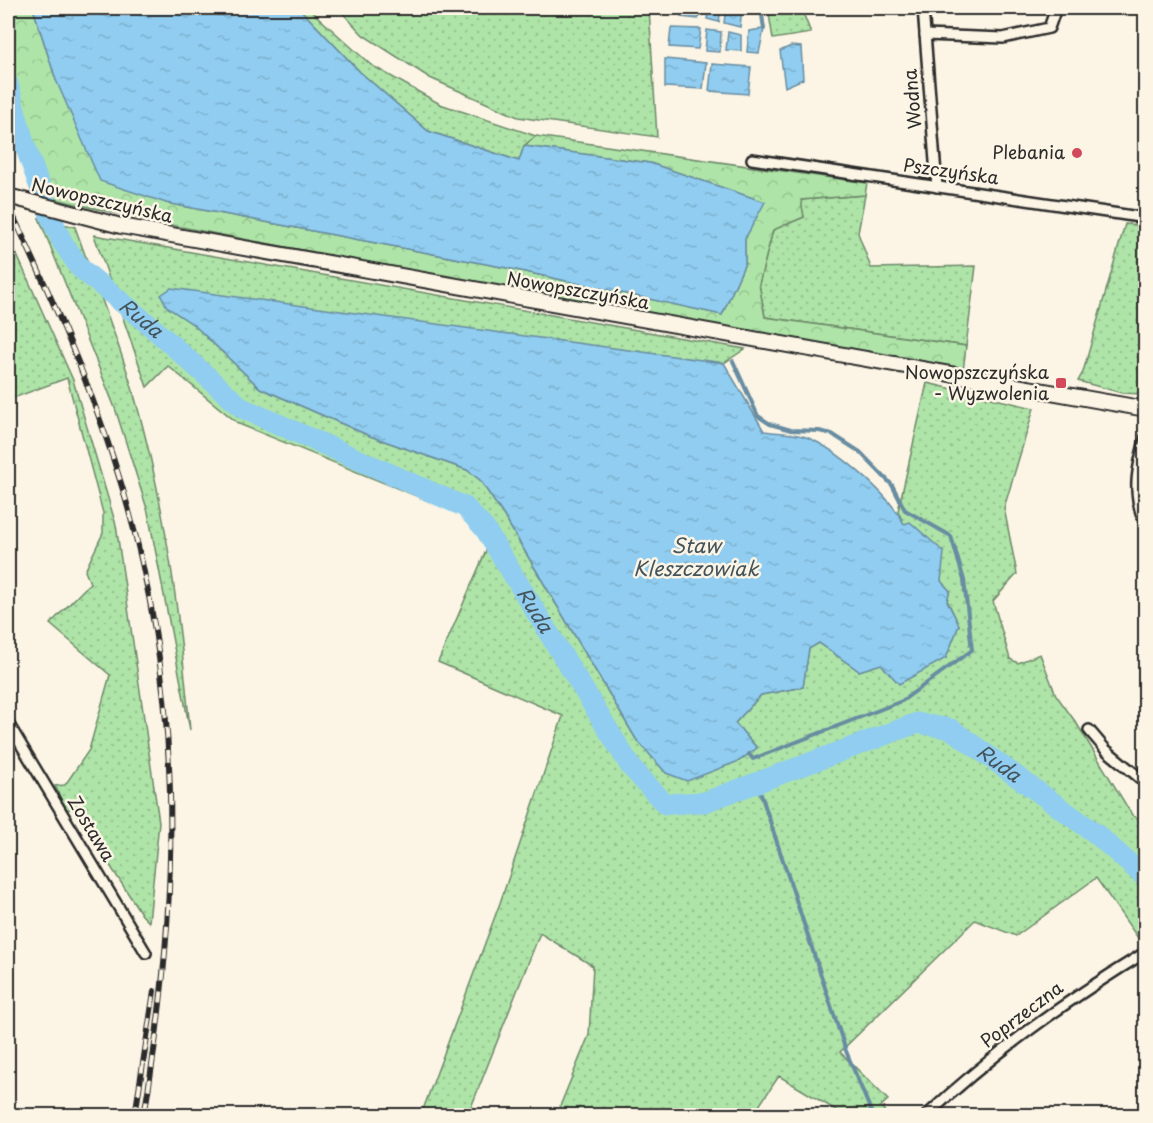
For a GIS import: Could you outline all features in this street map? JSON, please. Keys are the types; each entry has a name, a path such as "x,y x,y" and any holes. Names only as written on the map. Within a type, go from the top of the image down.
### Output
{"main road":[{"name":"Nowopszczyńska","path":"8,196 121,226 1146,409"}],"street":[{"name":"Wodna","path":"923,8 937,187"},
{"path":"925,35 1003,38 1049,28 1056,8"},
{"name":"Pszczyńska","path":"752,159 1146,218"},
{"path":"1146,437 1135,480 1138,509 1146,525"},
{"name":"Zostawa","path":"8,723 146,953"},
{"path":"1089,730 1106,750 1146,783"},
{"name":"Poprzeczna","path":"926,1116 990,1058 1067,1001 1146,952"}],"green space":[{"path":"12,8 33,8 56,80 166,203 507,268 722,315 745,263 745,239 764,202 650,163 524,146 536,136 867,183 865,195 801,200 804,217 773,230 759,284 765,317 966,346 963,372 226,236 109,212 32,193 8,122 8,12 13,11"},
{"path":"299,8 308,8 371,65 440,104 536,136 524,146 519,161 428,131 360,72"},
{"path":"338,8 649,8 657,137 518,117 430,78 363,35"},
{"path":"768,8 801,8 811,33 773,39"},
{"path":"865,195 858,233 871,268 976,266 966,346 765,317 759,284 773,230 804,217 800,200"},
{"path":"39,218 75,227 129,376 146,439 163,521 182,646 190,730 148,512 115,408"},
{"path":"1125,224 1145,226 1146,390 1141,394 1122,393 1078,381 1083,372"},
{"path":"8,235 73,380 116,525 159,822 149,922 142,915 73,808 66,810 55,786 65,785 89,750 110,675 50,624 90,583 85,571 103,533 103,513 67,378 8,400"},
{"path":"94,235 745,349 724,363 167,307 194,325 260,388 370,436 467,470 480,480 504,516 636,739 739,761 757,748 735,723 761,695 803,687 809,648 819,643 859,671 881,664 946,658 959,625 947,600 950,591 941,582 943,552 904,525 898,511 927,383 1034,408 1004,508 1017,574 993,601 1010,659 1018,663 1040,654 1056,695 1077,724 1132,815 1145,824 1145,937 1140,941 1096,878 1016,936 975,920 840,1052 888,1100 881,1106 887,1115 844,1115 779,1076 753,1115 556,1116 589,1035 593,966 540,933 468,1115 421,1115 500,903 563,716 438,662 488,546 463,515 239,424 168,366 147,387"},
{"path":"1145,1106 1145,1115 1118,1115 1120,1113"}],"water":[{"path":"33,8 299,8 360,72 428,131 519,161 524,146 650,163 765,202 745,239 745,263 722,315 507,268 166,203 100,181 56,80"},
{"path":"684,8 702,8 698,19 681,17"},
{"path":"709,8 721,8 719,22 707,19"},
{"path":"726,8 742,8 740,27 724,23"},
{"path":"671,28 701,29 698,49 669,47"},
{"path":"764,29 759,53 747,52 749,31"},
{"path":"707,30 721,32 720,52 705,51"},
{"path":"728,32 741,35 741,51 726,50"},
{"path":"791,46 801,47 803,79 785,87 780,51"},
{"path":"665,59 706,63 703,89 665,87"},
{"path":"712,64 751,67 748,94 709,91"},
{"name":"Staw Kleszczowiak","path":"171,288 724,363 764,431 806,437 819,443 847,462 875,487 897,512 904,524 910,522 944,552 941,581 950,591 947,601 959,625 946,658 899,684 881,664 859,671 819,643 809,649 803,687 761,695 735,723 757,748 739,761 687,781 666,773 636,739 504,516 480,480 467,470 370,436 260,388 194,325 167,307 161,295"}],"waterway":[{"path":"761,8 764,29"},
{"name":"Ruda","path":"8,84 24,143 51,218 63,243 80,268 153,328 242,408 465,507 485,529 631,767 665,804 705,802 917,723 951,729 1095,833 1146,878"},
{"path":"733,361 758,416 770,424 791,430 832,434 860,452 892,485 905,510 951,536 964,580 972,650 902,701 753,759 749,754"},
{"path":"757,782 846,1051 873,1116"}],"railway":[{"path":"8,205 65,330 102,426 137,540 154,621 164,703 170,785 170,867 157,1032 144,1116"},
{"path":"135,1116 154,991"}],"place":[{"name":"Plebania","path":"1077,153"},
{"name":"Nowopszczyńska - Wyzwolenia","path":"1061,383"}]}
